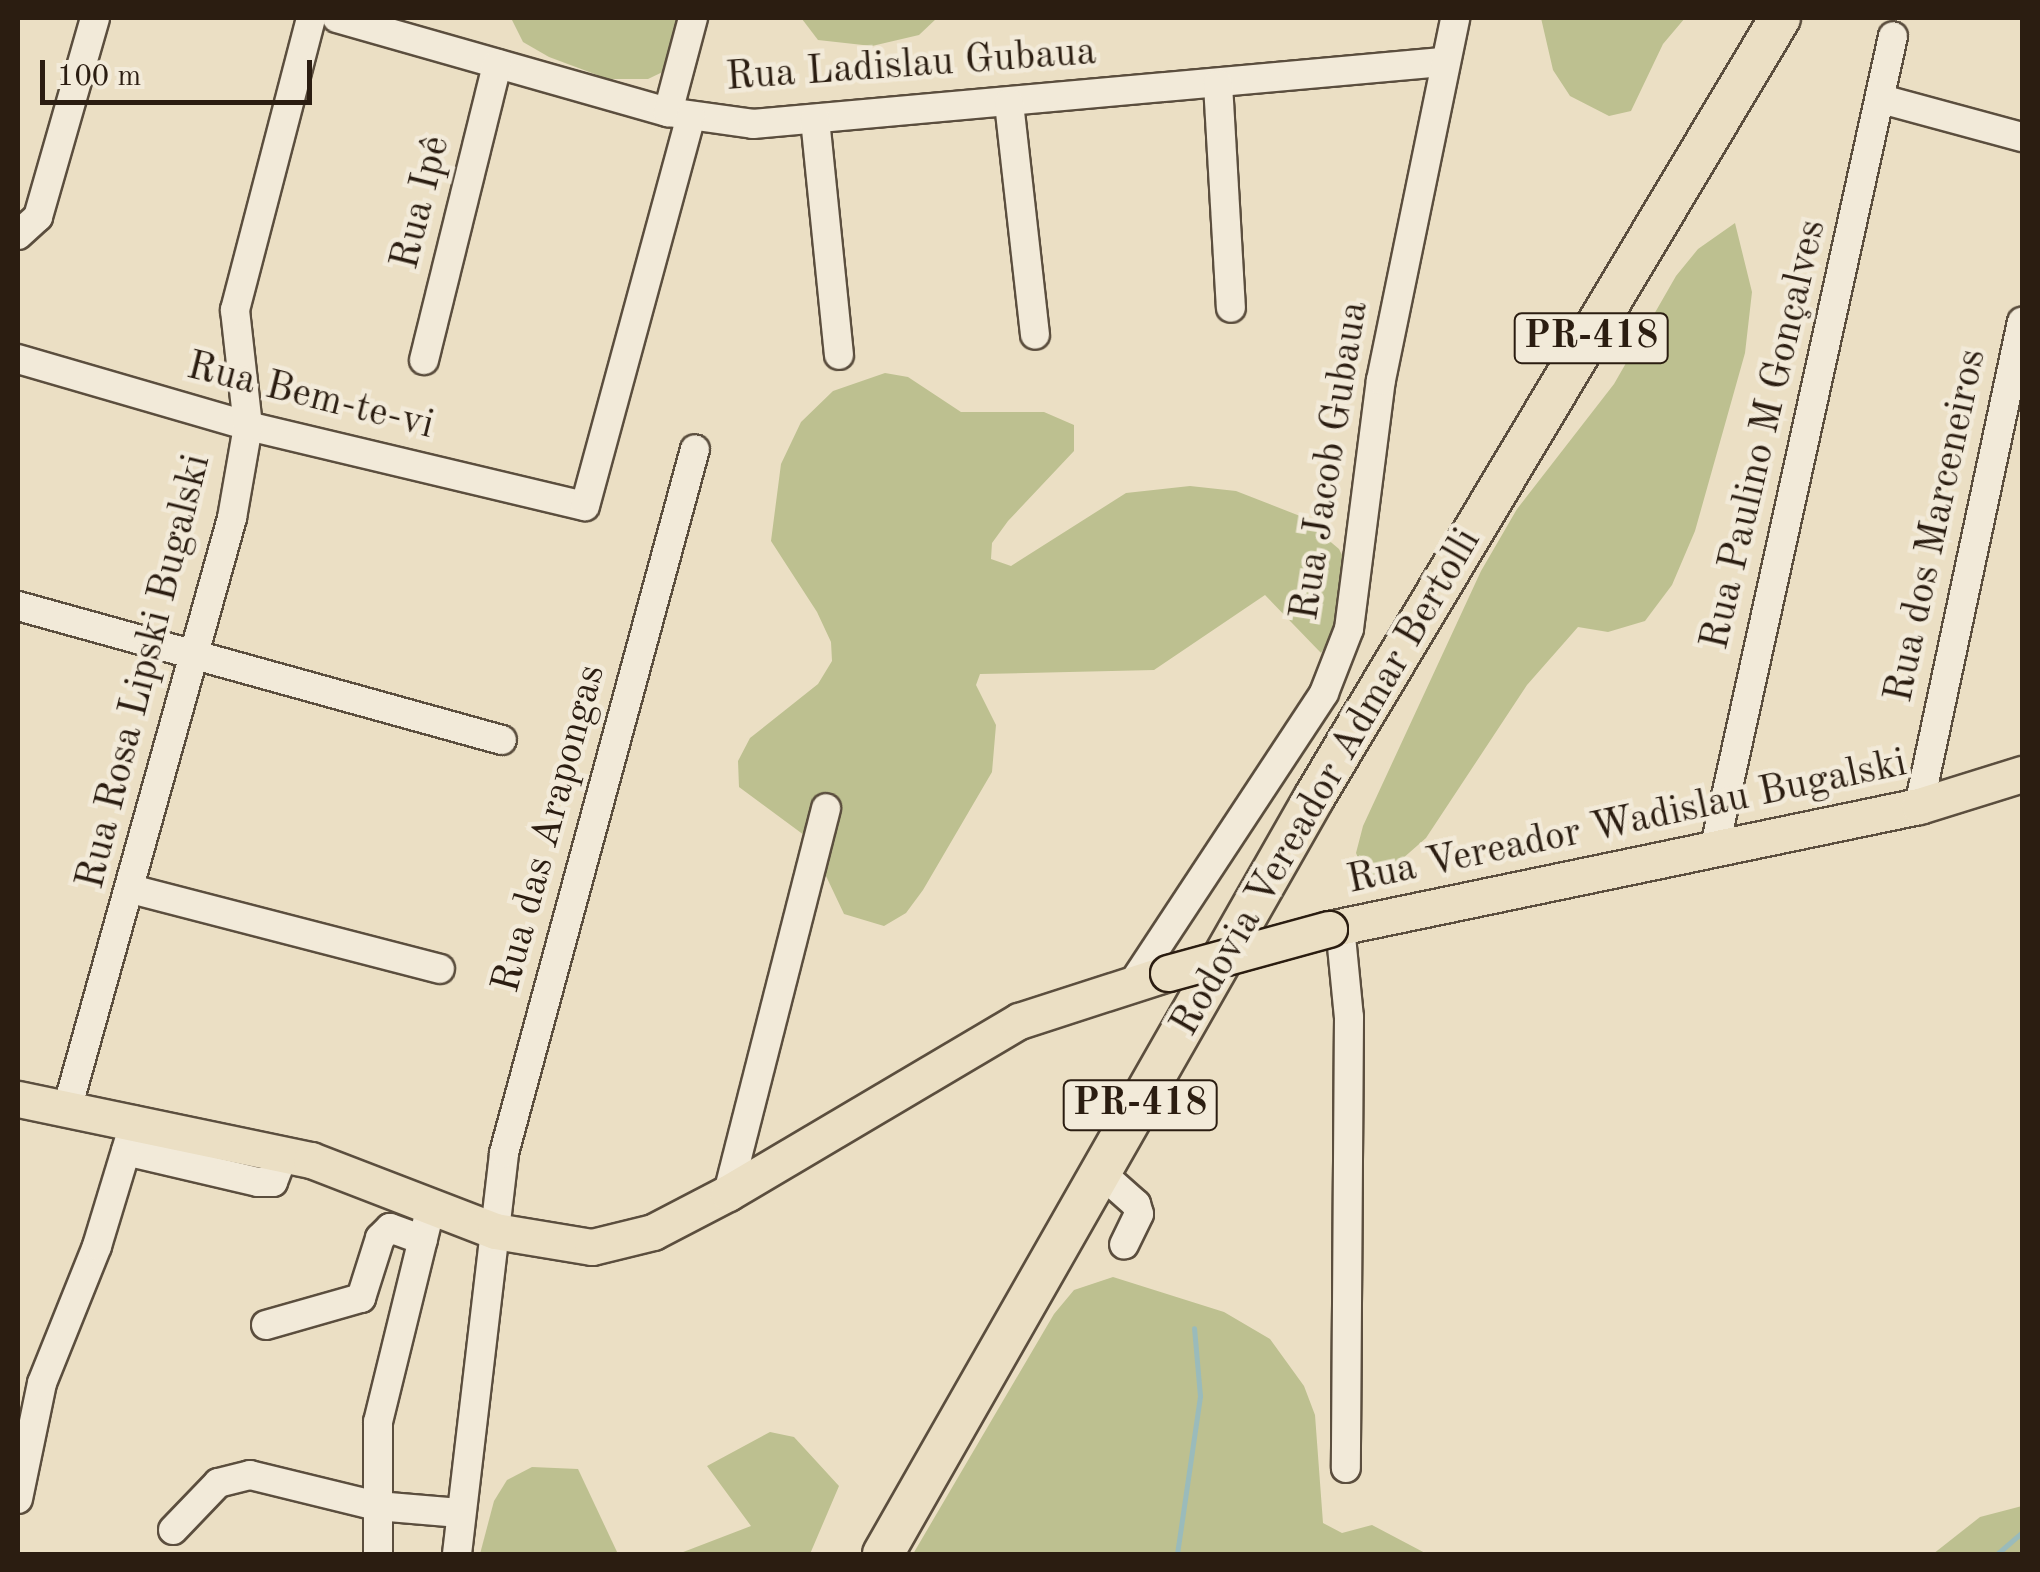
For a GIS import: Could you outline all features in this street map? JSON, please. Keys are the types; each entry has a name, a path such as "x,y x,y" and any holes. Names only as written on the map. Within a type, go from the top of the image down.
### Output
{"highway":[{"name":"Rodovia Vereador Admar Bertolli","path":"882,1554 1315,796 1780,18"}],"main road":[{"name":"Rua Vereador Wadislau Bugalski","path":"18,1099 68,1109 130,1136 284,1154 427,1223 592,1247 652,1232 728,1193 1019,1021 1133,983 1335,928 1919,806 2022,774"}],"street":[{"path":"18,235 38,217 95,18"},
{"name":"Rua Rosa Lipski Bugalski","path":"68,1109 232,518 248,426 235,310 311,18"},
{"name":"Rua Ladislau Gubaua","path":"337,18 680,115 753,124 1442,62"},
{"path":"680,115 693,18"},
{"name":"Rua Jacob Gubaua","path":"1133,983 1324,693 1349,629 1381,380 1442,62 1455,18"},
{"name":"Rua Paulino M Gonçalves","path":"1714,851 1892,36"},
{"name":"Rua Ipê","path":"424,360 497,64"},
{"path":"1218,84 1231,308"},
{"path":"1881,100 2022,137"},
{"path":"1010,103 1035,335"},
{"name":"Rua Bem-te-vi","path":"18,359 248,426 585,506 680,115"},
{"path":"815,119 840,354"},
{"name":"Rua dos Marceneiros","path":"1919,806 2022,322"},
{"name":"Rua das Arapongas","path":"457,1554 504,1153 695,449"},
{"path":"18,606 502,740"},
{"path":"728,1193 826,808"},
{"path":"131,889 440,969"},
{"path":"1335,928 1349,1017 1346,1468"},
{"path":"18,1499 42,1383 97,1246 130,1136"},
{"path":"1101,1173 1136,1204 1139,1214 1124,1245"},
{"path":"266,1325 362,1298 380,1238 390,1228 427,1223 378,1422 378,1554"},
{"path":"173,1530 218,1483 250,1475 377,1506 460,1513"}],"green space":[{"path":"511,18 710,18 671,68 648,79 608,79 549,57 523,42"},
{"path":"937,18 919,35 872,46 818,40 802,19"},
{"path":"1541,18 1685,18 1663,44 1631,111 1609,116 1570,96 1553,70"},
{"path":"1735,223 1752,292 1745,353 1695,531 1672,585 1645,621 1608,632 1578,627 1527,685 1426,838 1385,874 1365,875 1356,853 1363,826 1481,571 1517,509 1614,384 1676,276 1698,249"},
{"path":"885,373 908,377 961,412 1044,412 1074,425 1074,451 1008,521 992,543 991,559 1011,566 1126,493 1190,486 1236,491 1300,516 1339,549 1346,563 1337,627 1321,653 1265,595 1154,670 980,674 976,685 996,725 992,772 923,890 906,913 884,926 844,914 808,838 739,787 738,761 750,738 818,684 832,661 831,642 817,612 771,541 781,464 801,422 833,391"},
{"path":"1113,1277 1224,1312 1270,1339 1304,1386 1315,1415 1323,1523 1342,1533 1372,1525 1427,1554 913,1554 1054,1314 1074,1290"},
{"path":"770,1432 794,1437 839,1486 810,1554 678,1554 751,1526 707,1466"},
{"path":"532,1467 578,1469 618,1554 480,1554 494,1501 507,1480"},
{"path":"2022,1506 2022,1554 1933,1554 1980,1517"}],"waterway":[{"path":"1177,1554 1200,1396 1194,1328"},
{"path":"1997,1554 2022,1532"}]}
